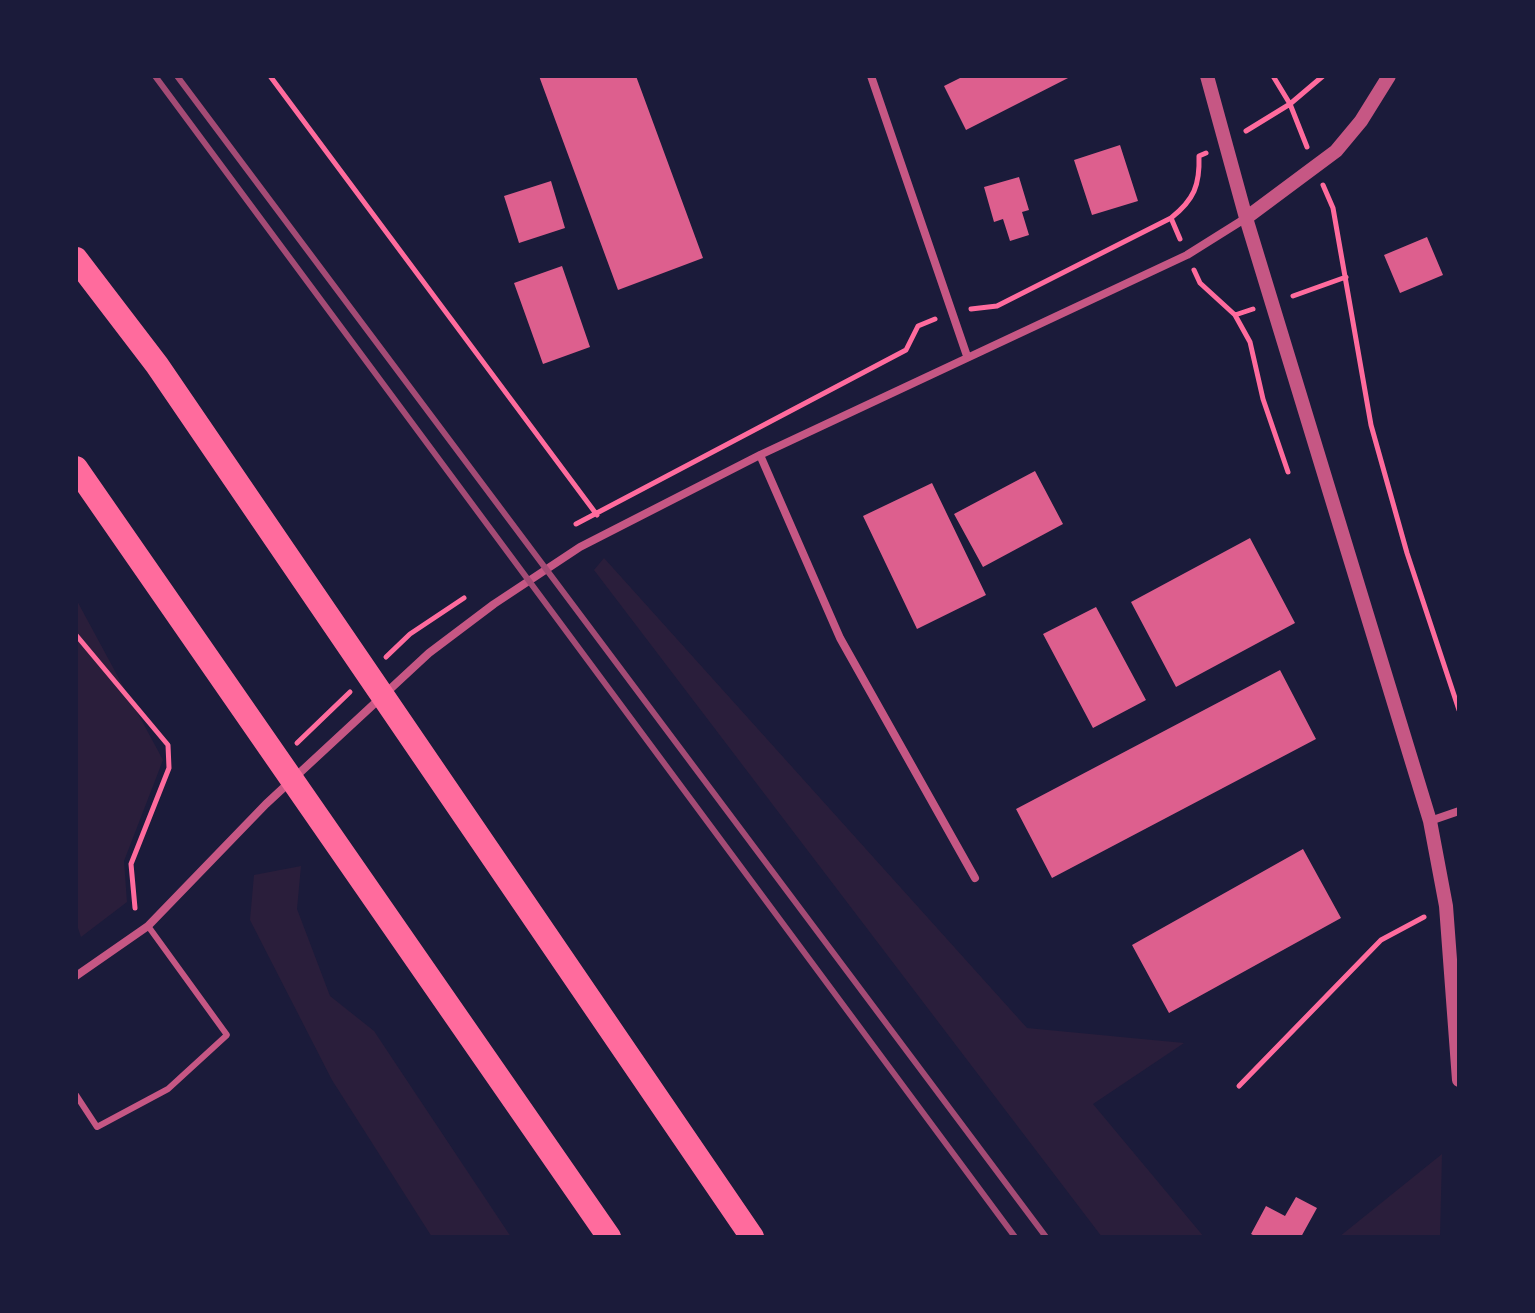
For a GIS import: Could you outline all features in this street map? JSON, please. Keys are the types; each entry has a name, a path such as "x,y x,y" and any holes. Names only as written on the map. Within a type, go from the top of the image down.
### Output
{"highway":[{"path":"76,259 157,365 752,1237"},
{"path":"76,468 609,1237"}],"street":[{"path":"871,76 967,356"},
{"path":"1207,76 1246,218 1430,821 1446,906 1459,1080"},
{"path":"76,976 148,926 266,804 429,653 519,587 609,532 760,455 1187,255 1246,218 1336,151 1361,121 1389,76"},
{"path":"760,455 840,638 975,878"},
{"path":"1430,821 1459,811"}],"lane":[{"path":"76,1095 97,1127 168,1089 227,1035 148,926"}],"path":[{"path":"270,76 609,532"},
{"path":"1273,76 1290,104 1333,208 1371,425 1407,553 1459,710"},
{"path":"1235,315 1250,342 1263,399 1288,472"},
{"path":"76,635 168,745 169,768 131,864 135,908"},
{"path":"1239,1086 1381,940 1446,906"}],"shaded area":[{"path":"604,558 1027,1028 1184,1043 1093,1104 1204,1237 1102,1237 594,570"},
{"path":"76,599 163,760 124,861 127,902 81,937 76,922"},
{"path":"301,866 297,909 330,996 374,1031 511,1237 432,1237 332,1080 250,920 254,875"},
{"path":"1442,1154 1440,1237 1339,1237"}],"building":[{"path":"539,76 636,76 703,258 618,290"},
{"path":"964,76 1072,76 966,130 944,86"},
{"path":"1120,145 1138,201 1092,215 1074,160"},
{"path":"1019,177 1029,210 1022,212 1029,235 1010,241 1003,219 994,222 984,187"},
{"path":"551,181 565,228 519,243 504,196"},
{"path":"1427,237 1443,275 1400,293 1384,255"},
{"path":"562,266 590,347 543,364 514,283"},
{"path":"1035,471 1063,524 983,567 954,514"},
{"path":"932,483 986,595 917,629 863,516"},
{"path":"1250,538 1295,623 1176,687 1131,602"},
{"path":"1096,607 1146,700 1093,728 1043,634"},
{"path":"1280,670 1316,739 1052,878 1016,809"},
{"path":"1303,849 1341,918 1169,1013 1132,945"},
{"path":"1296,1197 1317,1208 1301,1237 1257,1237 1251,1234 1266,1206 1285,1216"}],"railway":[{"path":"155,76 1015,1237"},
{"path":"177,76 1046,1237"}]}
